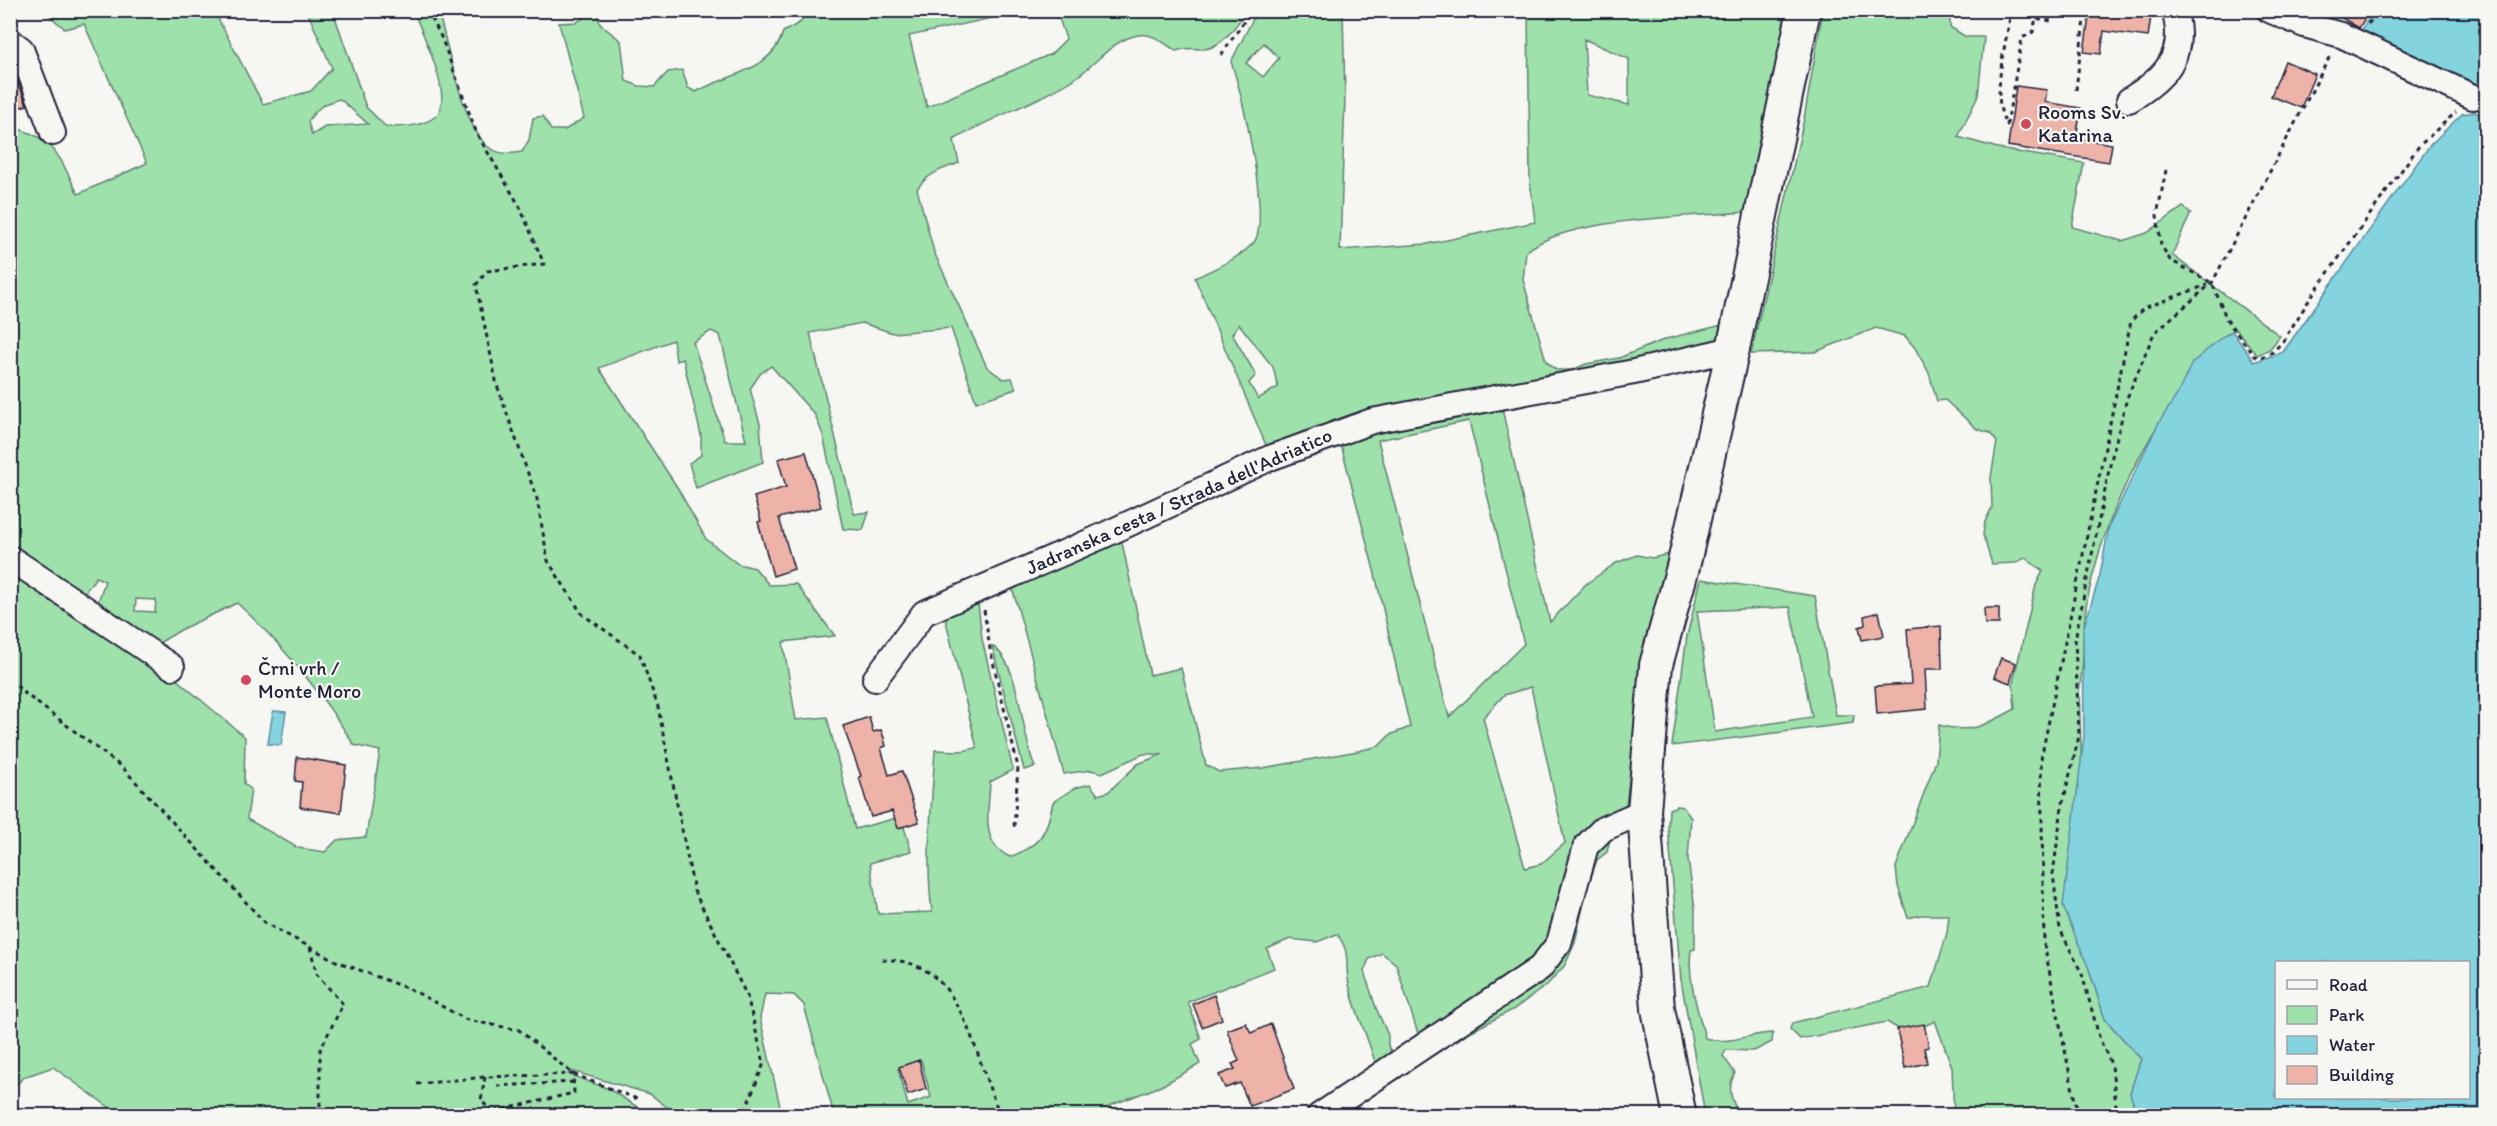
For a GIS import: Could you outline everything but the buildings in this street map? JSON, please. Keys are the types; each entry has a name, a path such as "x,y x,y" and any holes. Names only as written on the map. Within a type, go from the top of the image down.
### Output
{"main road":[{"path":"1680,1116 1658,1010 1644,811 1656,665 1683,567 1733,349 1804,10"}],"street":[{"path":"2129,100 2156,84 2169,70 2176,41 2174,10"},
{"path":"2269,10 2306,18 2473,97"},
{"path":"10,41 21,49 53,133"},
{"name":"Jadranska cesta / Strada dell'Adriatico","path":"874,679 924,613 1098,538 1270,458 1337,432 1371,421 1635,372 1733,349"},
{"path":"10,558 172,667"},
{"path":"1319,1116 1540,968 1559,943 1586,846 1603,829 1644,811"}],"path":[{"path":"428,10 442,39 477,134 520,207 544,264 487,271 476,285 482,322 497,385 537,499 548,561 582,614 640,655 657,707 694,891 747,996 764,1063 743,1116"},
{"path":"1221,55 1252,10"},
{"path":"2011,10 1998,98 2001,116 2007,125 2022,38 2033,32 2036,18 2051,21 2053,10"},
{"path":"2076,90 2085,10"},
{"path":"2117,1116 2112,1066 2100,1040 2082,974 2060,929 2053,874 2062,807 2079,736 2075,639 2111,460 2127,398 2154,333 2212,283 2341,35"},
{"path":"2166,170 2157,215 2161,245 2176,265 2212,283 2227,320 2254,356 2259,357 2272,352 2293,329 2313,294 2420,146 2473,97"},
{"path":"2078,1116 2044,944 2041,759 2131,321 2144,308 2212,283"},
{"path":"988,585 984,616 1018,767 1014,828"},
{"path":"10,679 23,692 123,768 265,923 362,973 414,991 467,1020 519,1030 573,1074 640,1100"},
{"path":"310,947 317,975 343,1005 320,1050 320,1116"},
{"path":"882,960 902,959 914,963 948,989 959,1005 1001,1116"},
{"path":"417,1084 485,1077 573,1074"},
{"path":"485,1077 481,1100 492,1114 574,1093 573,1074"},
{"path":"497,1086 573,1082"},
{"path":"629,1116 656,1109"}],"green space":[{"path":"1823,10 1950,11 1950,27 1966,37 1984,37 1978,96 1958,137 2005,150 2084,163 2072,227 2122,241 2147,233 2183,207 2191,213 2172,255 2280,336 2270,349 2257,355 2236,329 2214,347 2177,396 2143,451 2115,509 2103,539 2087,601 2079,691 2089,969 2105,1019 2141,1059 2130,1093 2137,1115 1954,1115 1952,1067 1935,1021 1907,1034 1887,1022 1800,1039 1790,1029 1792,1023 1931,987 1947,933 1949,915 1921,915 1908,918 1898,886 1896,867 1936,761 1939,725 1961,729 1970,728 1987,723 2015,709 2013,682 2036,585 2043,571 2025,558 2015,563 1992,564 1983,535 1985,522 1992,507 1991,477 1997,442 1990,433 1977,429 1945,400 1937,401 1929,373 1915,348 1905,336 1876,328 1815,352 1751,354 1804,119"},
{"path":"44,11 214,11 263,104 311,91 332,68 307,11 333,11 366,107 386,127 399,127 412,126 431,120 441,107 442,95 435,65 413,11 438,11 457,83 470,120 487,146 495,151 509,153 522,152 529,140 533,118 543,116 551,130 565,130 584,118 559,23 577,22 585,17 584,11 597,11 600,24 621,41 626,81 639,86 654,87 668,72 682,70 688,88 696,92 747,70 770,55 778,45 783,32 801,22 806,11 1245,11 1228,35 1210,48 1176,51 1149,35 1138,35 1120,42 1060,88 954,140 959,163 931,175 917,189 934,252 987,367 1003,379 1012,378 1016,389 976,402 951,328 893,333 862,323 810,333 854,514 869,512 863,530 843,529 823,435 815,415 771,366 760,374 750,389 760,424 763,462 696,488 689,463 701,455 701,435 683,359 676,361 673,340 599,368 677,487 706,539 738,564 755,568 769,585 796,584 835,636 783,642 796,720 827,717 855,829 901,817 911,851 870,863 878,914 932,912 929,852 935,750 961,751 977,748 944,613 971,601 978,604 982,639 1013,770 990,782 988,825 994,843 1000,851 1010,857 1035,843 1045,830 1053,802 1075,788 1090,784 1098,795 1108,792 1138,764 1163,754 1143,754 1102,773 1091,770 1064,774 1010,580 1120,533 1150,675 1181,668 1206,765 1219,772 1263,768 1358,751 1379,746 1390,735 1410,727 1375,574 1339,437 1501,404 1550,622 1586,584 1616,563 1637,555 1652,558 1669,554 1641,691 1626,804 1606,821 1555,939 1532,966 1420,1040 1396,964 1382,953 1369,959 1364,971 1388,1035 1388,1046 1395,1058 1376,1066 1352,994 1342,941 1337,934 1317,942 1290,939 1267,949 1274,968 1188,1002 1201,1039 1192,1044 1200,1064 1161,1086 1109,1106 1111,1115 834,1115 804,1005 794,995 765,994 760,1018 782,1115 677,1115 650,1094 572,1071 568,1074 609,1089 650,1115 120,1115 53,1067 24,1077 11,1090 11,566 157,663 245,737 244,784 251,789 247,819 298,848 325,852 337,840 366,837 380,751 354,745 329,707 300,670 270,635 237,603 184,628 154,646 97,605 105,581 96,577 83,595 11,550 11,127 38,137 54,150 78,194 147,163 84,24 65,29","holes":["1010,14 1059,18 1066,39 1051,54 927,107 909,36","340,99 368,124 325,127 312,135 308,122 317,110 329,102","711,331 720,335 746,441 725,441 693,342","1469,421 1524,644 1449,717 1378,440","136,599 156,600 155,612 135,611","1531,687 1565,843 1541,864 1525,868 1483,718 1504,695","921,1060 931,1097 908,1105 898,1069"]},
{"path":"1257,11 1343,11 1345,97 1340,250 1427,244 1535,222 1530,180 1528,11 1787,11 1747,212 1599,225 1544,240 1526,252 1523,280 1546,361 1556,370 1572,370 1586,364 1619,358 1666,339 1722,325 1718,345 1268,450 1195,278 1242,253 1254,242 1258,229 1259,209 1253,154 1242,99 1231,62","holes":["1584,39 1629,59 1629,105 1587,95","1264,43 1279,58 1263,77 1246,63","1239,324 1273,367 1278,387 1258,399 1249,383 1256,375 1232,334"]},
{"path":"1701,579 1815,596 1836,715 1854,715 1853,723 1672,746 1687,636","holes":["1790,607 1812,717 1715,732 1697,611"]},
{"path":"992,646 1002,655 1015,684 1030,754 1035,767 1024,770"},
{"path":"1677,806 1683,807 1691,818 1688,859 1695,910 1695,949 1691,950 1690,961 1694,994 1705,1038 1722,1041 1773,1033 1772,1042 1754,1051 1726,1050 1723,1056 1735,1073 1730,1090 1739,1115 1705,1115 1681,980 1668,826 1669,809"},
{"path":"1610,839 1607,852 1597,860 1587,888 1575,943 1565,965 1547,985 1514,1009 1470,1032 1361,1101 1529,983 1590,853"}],"water":[{"path":"2373,11 2486,11 2486,95 2359,34"},
{"path":"2474,112 2486,116 2486,1115 2137,1115 2130,1093 2141,1059 2105,1019 2089,969 2063,906 2084,737 2083,630 2100,575 2109,526 2158,424 2177,395 2192,363 2232,331 2254,362 2283,352 2430,145 2462,114"},
{"path":"273,711 286,712 281,745 268,744"}],"place":[{"name":"Rooms Sv. Katarina","path":"2026,124"},
{"name":"Črni vrh / Monte Moro","path":"246,680"}]}
